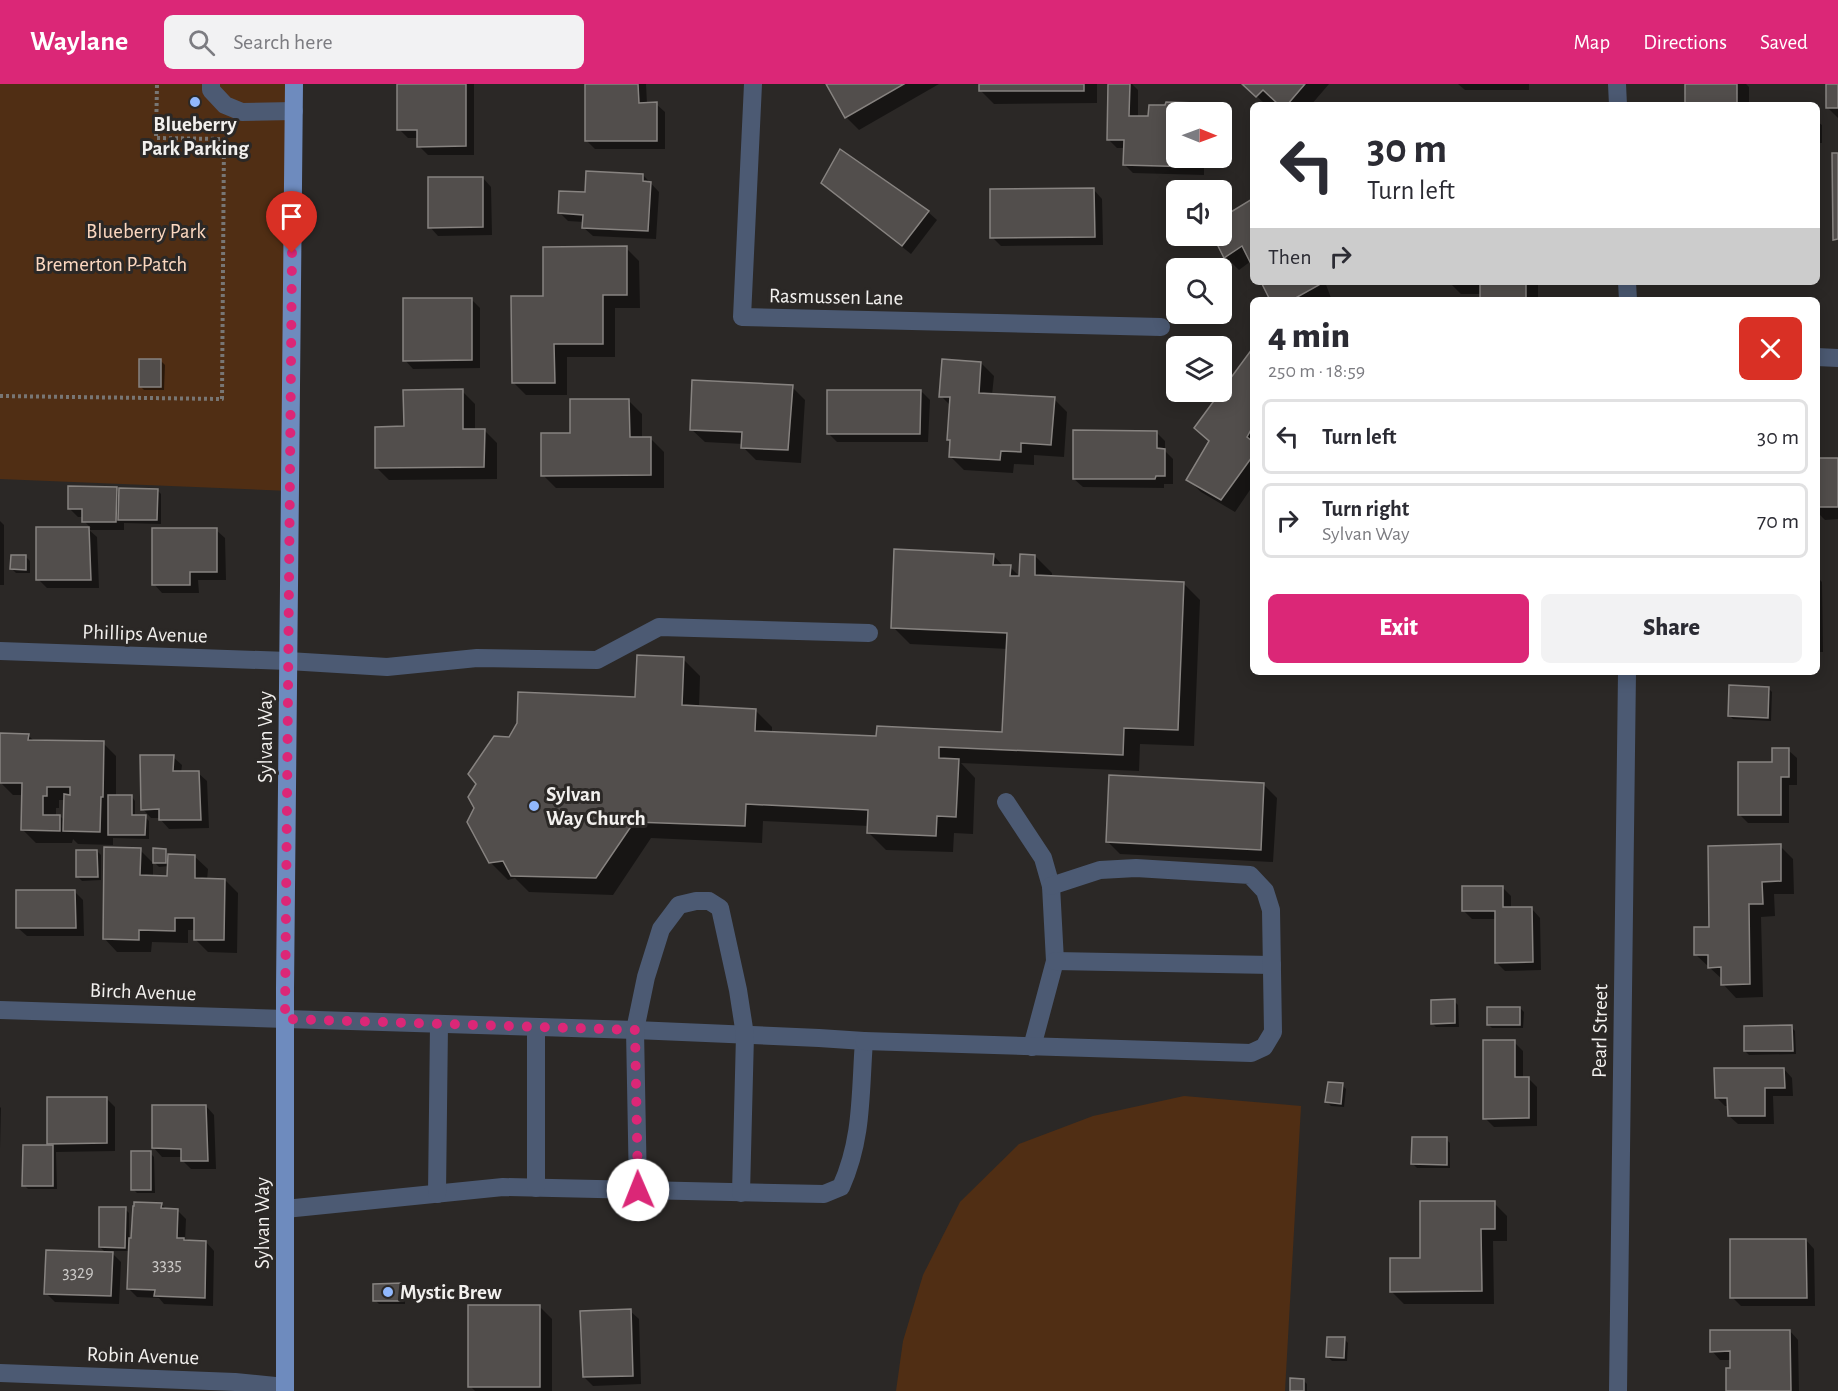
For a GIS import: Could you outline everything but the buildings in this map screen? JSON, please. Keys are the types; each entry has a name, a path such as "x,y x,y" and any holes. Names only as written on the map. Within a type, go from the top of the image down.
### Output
{"main road":[{"name":"Sylvan Way","path":"285,1389 285,1019 294,84"}],"street":[{"path":"212,84 211,90 225,105 242,112 294,111"},
{"name":"Rasmussen Lane","path":"753,84 742,317 1161,327"},
{"path":"1617,84 1618,102"},
{"path":"1820,357 1838,358"},
{"name":"Phillips Avenue","path":"0,651 387,667 477,658 597,660 658,627 869,633"},
{"name":"Pearl Street","path":"1618,1391 1627,675"},
{"path":"1006,802 1043,858 1051,886 1054,961 1032,1047"},
{"name":"Birch Avenue","path":"0,1010 635,1030 1032,1047 1251,1053 1264,1047 1273,1032 1271,910 1265,891 1250,875 1136,868 1100,870 1051,886"},
{"path":"638,1190 635,1030 646,977 661,929 679,905 709,901 720,908 738,990 745,1035 741,1193"},
{"path":"1054,961 1272,965"},
{"path":"437,1194 439,1024"},
{"path":"536,1028 536,1188"},
{"path":"285,1209 503,1187 824,1194 841,1187 849,1168 858,1131 864,1041"},
{"name":"Robin Avenue","path":"0,1373 235,1382 285,1389"}],"path":[{"path":"0,396 222,399 224,139 156,138 157,84"}],"green space":[{"name":"Blueberry Park","path":"0,84 294,84 290,491 0,479"},
{"path":"1184,1096 1301,1106 1285,1391 896,1391 903,1341 923,1275 960,1202 1019,1144 1093,1116"}],"place":[{"name":"Blueberry Park Parking","path":"195,102"},
{"name":"Sylvan Way Church","path":"534,806"},
{"name":"Mystic Brew","path":"388,1292"}],"route":[{"path":"292,253 285,1019 635,1030 638,1190"}],"park label":[{"name":"Bremerton P-Patch","path":"111,264"}]}
